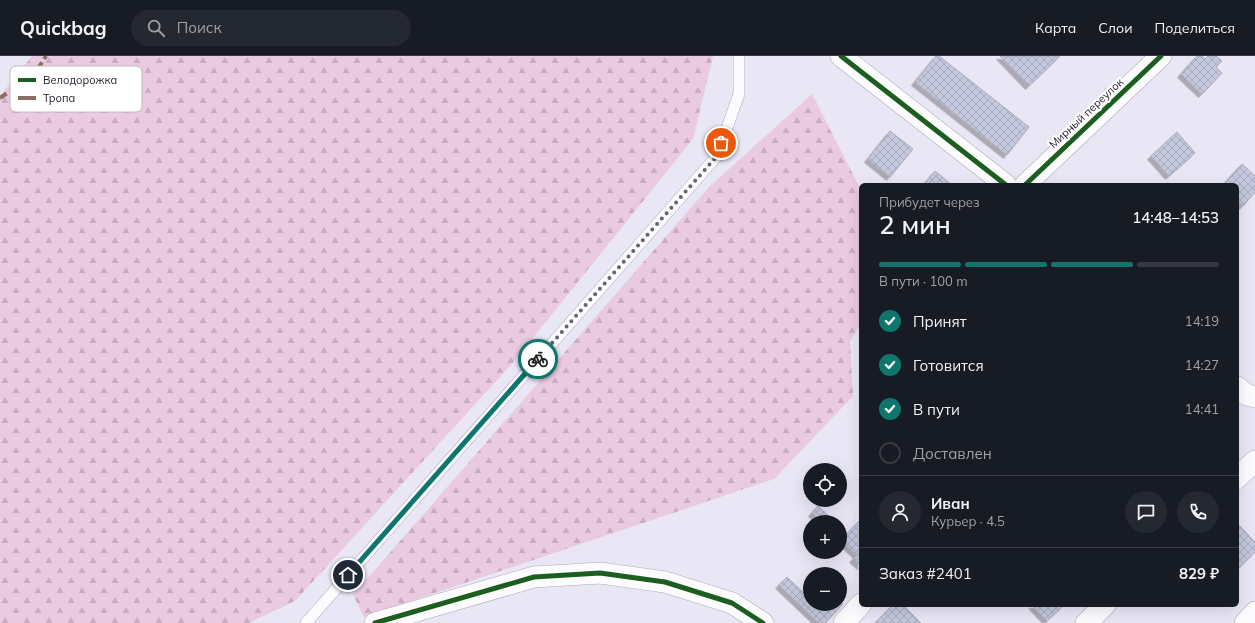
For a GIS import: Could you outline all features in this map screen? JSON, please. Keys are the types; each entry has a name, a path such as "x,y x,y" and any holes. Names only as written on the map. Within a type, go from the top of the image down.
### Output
{"street":[{"path":"841,56 1003,183"},
{"name":"Мирный переулок","path":"1027,183 1161,56"},
{"path":"1239,389 1247,395 1255,397"},
{"path":"1239,476 1255,461"},
{"path":"375,623 534,576 600,573 665,582 732,603 763,623"},
{"path":"844,623 859,606"},
{"path":"1086,623 1103,607"},
{"path":"1245,623 1255,612"}],"lane":[{"path":"306,623 717,156 739,94 739,56"}],"green space":[{"path":"32,56 713,56 693,139 511,365 295,601 249,623 0,623 0,96 10,84 10,112 142,112 142,66 24,66"},
{"path":"812,94 859,186 859,326 850,342 853,396 774,479 364,617 353,595 709,187"}],"building":[{"path":"936,56 939,56 1029,127 1007,155 915,82"},
{"path":"1000,56 1060,56 1029,86"},
{"path":"1197,56 1202,56 1205,59 1208,56 1216,56 1222,61 1216,67 1222,73 1202,94 1181,74"},
{"path":"890,131 913,149 890,177 868,159"},
{"path":"1177,132 1195,153 1169,176 1151,156"},
{"path":"1242,164 1255,176 1255,192 1243,206 1239,203 1239,183 1225,183"},
{"path":"935,171 950,183 926,183"},
{"path":"817,507 819,507 828,515 814,515 812,513"},
{"path":"859,521 859,564 853,559 857,555 847,546 847,534"},
{"path":"1239,525 1255,542 1255,552 1239,568"},
{"path":"787,577 803,592 803,608 779,585"},
{"path":"891,607 905,607 921,623 875,623"},
{"path":"1034,607 1062,607 1047,621"},
{"path":"806,611 836,611 825,623 819,623"}],"marked path":[{"path":"40,66 46,56"},
{"path":"0,98 10,91"}],"cycle path":[{"path":"841,56 1003,183"},
{"path":"1027,183 1161,56"},
{"path":"375,623 534,577 600,573 665,582 732,603 763,623"}],"way so far":[{"path":"538,359 717,156 721,143"}],"route":[{"path":"348,575 538,359"}]}
